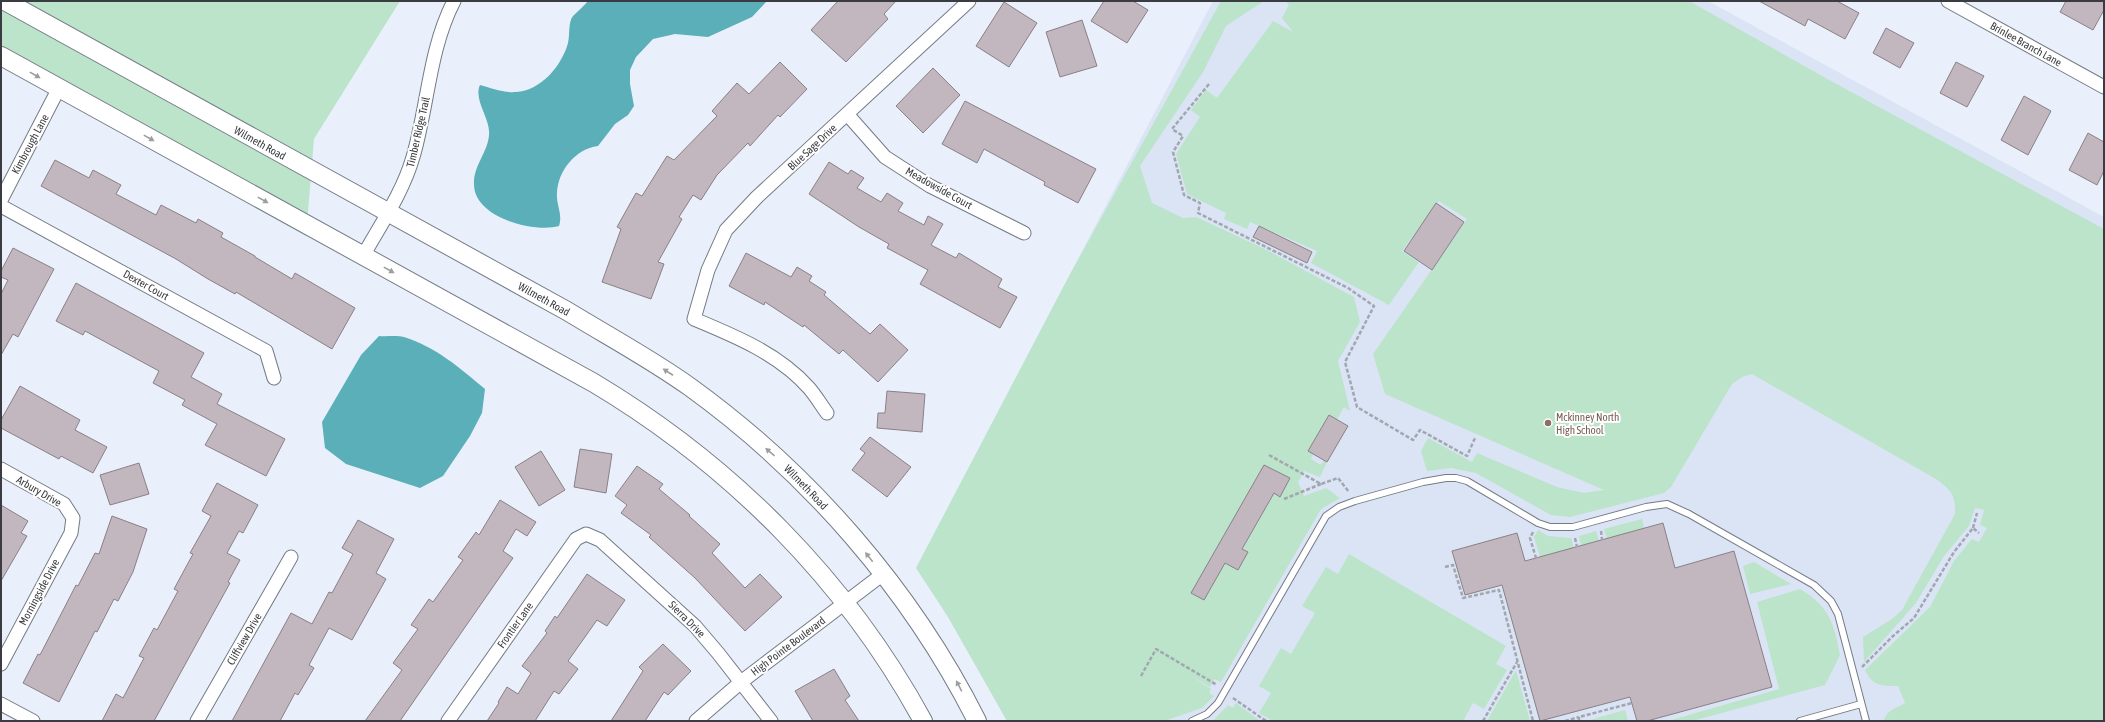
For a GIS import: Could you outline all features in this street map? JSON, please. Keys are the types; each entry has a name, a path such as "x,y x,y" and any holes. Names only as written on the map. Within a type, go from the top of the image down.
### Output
{"main road":[{"name":"Wilmeth Road","path":"5,1 573,315 638,353 690,386 781,461 841,523 883,574 930,640 952,674 977,721"},
{"path":"1,56 594,383 663,427 723,474 761,509 846,602 888,660 923,721"}],"street":[{"name":"Timber Ridge Trail","path":"363,256 403,184 411,163 436,54 446,18 454,1"},
{"name":"Blue Sage Drive","path":"827,413 809,388 772,356 740,337 694,319 708,270 726,230 757,197 969,1"},
{"name":"Brinlee Branch Lane","path":"1948,1 2104,87"},
{"name":"Kimbrough Lane","path":"1,200 60,88"},
{"name":"Meadowside Court","path":"847,114 885,157 930,186 1024,233"},
{"name":"Dexter Court","path":"1,206 266,351 274,378"},
{"name":"Arbury Drive","path":"1,469 64,504 73,518"},
{"name":"Morningside Drive","path":"1,664 71,533 73,518"},
{"name":"Sierra Drive","path":"586,534 600,540 695,626 742,682 772,721"},
{"name":"Frontier Lane","path":"448,721 576,540 586,534"},
{"name":"Cliffview Drive","path":"196,721 291,557"},
{"name":"High Pointe Boulevard","path":"696,721 742,682 883,574"},
{"path":"1,704 33,721"}],"lane":[{"path":"1192,721 1212,710 1225,691 1322,522 1339,507 1355,501 1435,479 1456,478 1467,481 1538,523 1550,527 1573,527 1646,506 1660,504 1676,507 1824,592 1831,600 1840,620 1866,721"},
{"path":"1800,721 1861,704"}],"path":[{"path":"1209,84 1172,129 1183,136 1173,152 1184,195 1200,203 1198,213 1348,288 1374,306 1345,362 1357,407 1413,440 1420,430 1467,456 1475,438"},
{"path":"1269,455 1321,484"},
{"path":"1284,499 1338,478 1355,501"},
{"path":"1852,670 1864,667 1893,636 1914,618 1954,552 1973,528 1977,513"},
{"path":"1536,558 1530,538 1538,523"},
{"path":"1973,528 1979,533"},
{"path":"1445,567 1453,565 1463,598 1499,590 1533,721"},
{"path":"1141,676 1156,649 1225,691 1266,721"},
{"path":"1483,721 1517,662"},
{"path":"1565,721 1632,702"}],"shaded area":[{"name":"Mckinney North High School","path":"1213,1 1708,1 2104,217 2104,721 1007,721 938,599 916,568"}],"green space":[{"path":"1,1 400,1 314,139 306,236 1,66"},
{"path":"1221,1 1264,1 1226,26 1203,72 1140,166 1152,203 1183,218 1196,217 1265,249 1354,297 1360,322 1338,361 1350,411 1344,407 1337,420 1309,451 1313,454 1311,459 1321,465 1324,460 1327,462 1320,477 1304,471 1298,482 1304,496 1326,488 1340,498 1321,509 1221,682 1214,679 1210,687 1190,675 1211,689 1209,693 1214,696 1202,708 1164,721 1007,721 948,617 916,568 1068,278"},
{"path":"1285,1 1689,1 1831,81 2104,229 2104,721 1884,721 1889,712 1905,703 1898,686 1878,684 1871,679 1865,670 1930,607 1954,561 1972,539 1979,542 1987,528 1980,525 1984,510 1975,508 1969,526 1944,556 1916,603 1864,662 1863,637 1892,619 1902,610 1955,514 1955,502 1952,494 1936,479 1752,374 1742,377 1732,384 1671,487 1664,493 1570,517 1551,515 1476,473 1451,468 1427,471 1421,451 1428,438 1472,462 1477,453 1557,487 1584,493 1604,490 1385,394 1373,354 1467,219 1439,201 1402,251 1419,262 1389,305 1311,263 1317,251 1250,222 1247,229 1224,219 1226,213 1187,194 1176,154 1200,117 1191,110 1206,90 1217,98 1273,21 1293,32 1282,18 1289,5"},
{"path":"1642,519 1644,528 1607,539 1604,529"},
{"path":"1538,530 1548,536 1571,538 1574,548 1540,557 1534,537"},
{"path":"1596,531 1599,541 1581,546 1579,536"},
{"path":"1349,554 1506,646 1496,664 1507,670 1484,709 1473,703 1463,721 1273,721 1259,713 1271,693 1259,686 1281,648 1291,654 1315,613 1302,606 1326,567 1338,574"},
{"path":"1754,562 1791,584 1750,594 1743,566"},
{"path":"1800,589 1810,595 1824,609 1829,616 1835,634 1840,655 1825,685 1692,721 1668,721 1779,689 1757,602"},
{"path":"1516,670 1530,721 1487,721"},
{"path":"1236,703 1260,721 1213,721 1228,705 1233,708"},
{"path":"1625,710 1628,721 1590,720"}],"water":[{"path":"588,1 767,1 752,17 708,37 675,34 653,39 636,57 630,70 630,84 634,106 628,115 615,124 598,146 590,148 575,156 564,169 558,185 557,193 557,202 560,213 559,226 548,228 521,225 495,214 484,206 477,197 474,178 489,135 489,129 480,103 478,91 480,85 502,91 525,91 542,82 556,68 561,60 568,43 571,19"},
{"path":"379,336 404,337 427,346 457,366 485,389 482,413 470,436 443,476 420,488 346,464 325,448 322,422 361,355"}],"building":[{"path":"838,1 896,1 884,14 888,19 846,62 811,30"},
{"path":"1104,1 1133,1 1148,10 1127,43 1091,21"},
{"path":"1759,1 1837,1 1859,13 1845,39 1808,19 1805,26"},
{"path":"2066,1 2104,1 2104,10 2093,30 2060,12"},
{"path":"1004,2 1037,23 1009,67 976,46"},
{"path":"1082,20 1097,66 1060,77 1046,32"},
{"path":"1886,28 1914,43 1900,68 1873,53"},
{"path":"780,62 807,89 780,117 778,115 750,146 748,143 717,175 701,200 693,195 679,217 682,219 658,262 664,264 651,299 602,282 621,229 617,227 636,193 642,196 667,156 674,160 717,116 712,111 737,83 749,94"},
{"path":"1956,62 1984,76 1967,107 1940,93"},
{"path":"933,68 960,95 923,133 896,106"},
{"path":"2024,96 2051,111 2028,155 2001,140"},
{"path":"965,101 1096,169 1078,203 1044,185 1045,182 984,149 977,163 942,144"},
{"path":"2088,133 2104,142 2104,171 2097,185 2069,170"},
{"path":"55,160 89,178 93,170 121,185 116,194 156,215 161,205 196,223 198,219 223,233 221,237 292,279 295,273 355,308 332,349 236,292 235,294 176,259 41,186"},
{"path":"829,162 848,174 851,170 864,178 857,188 881,202 887,193 903,203 898,211 924,225 928,216 943,224 931,245 956,258 959,253 1002,279 998,287 1017,297 1000,328 920,284 928,270 887,248 889,244 859,227 809,194"},
{"path":"1436,203 1464,222 1432,270 1404,251"},
{"path":"1259,226 1312,252 1307,263 1253,237"},
{"path":"13,248 54,269 18,337 13,334 1,355 1,294 8,280 1,277 1,271"},
{"path":"746,253 791,277 797,267 812,276 809,281 826,292 824,295 870,334 880,324 908,350 878,382 843,350 839,354 804,325 803,327 765,302 764,305 729,286"},
{"path":"76,283 204,353 191,377 222,394 217,404 285,439 266,476 205,445 217,424 182,405 185,400 153,383 159,371 85,331 83,335 56,321"},
{"path":"20,386 80,420 75,430 107,447 93,473 61,456 59,459 1,428 1,420"},
{"path":"887,391 925,394 922,432 877,428 878,413 885,413"},
{"path":"1329,415 1348,426 1327,462 1308,451"},
{"path":"870,437 911,467 887,497 852,470 865,453 860,449"},
{"path":"580,449 612,454 606,493 574,487"},
{"path":"541,451 565,490 539,506 515,467"},
{"path":"139,463 149,494 110,505 100,475"},
{"path":"1264,465 1290,478 1280,497 1274,493 1242,549 1248,552 1238,570 1225,563 1204,600 1191,593"},
{"path":"637,466 663,484 659,489 690,515 689,516 720,544 712,553 745,588 760,574 782,597 745,631 695,578 649,537 651,535 621,513 627,505 615,496"},
{"path":"217,483 258,505 243,533 239,531 227,553 240,560 228,582 230,583 154,721 102,721 116,694 123,698 144,658 139,656 154,628 157,630 178,591 174,589 193,554 190,553 211,516 202,511"},
{"path":"500,500 536,522 527,536 516,529 503,551 513,558 400,721 365,721 402,670 393,663 418,629 411,625 429,599 433,602 463,560 458,557 476,532 479,535"},
{"path":"1,505 28,521 21,533 27,536 1,581"},
{"path":"112,516 147,529 133,572 118,601 114,599 97,632 95,631 59,702 23,683 38,654 40,655 76,585 78,586 95,553 99,554"},
{"path":"358,520 394,539 376,573 386,579 352,640 329,628 309,665 314,668 298,695 295,693 280,721 232,721 291,613 312,624 329,592 332,593 353,554 342,548"},
{"path":"1663,523 1675,568 1734,551 1772,687 1647,721 1637,721 1630,697 1540,721 1502,585 1465,595 1452,551 1517,533 1525,561"},
{"path":"587,574 625,600 607,626 597,620 568,661 578,669 559,694 554,691 535,721 487,721 499,703 498,702 507,687 518,694 531,673 522,666 547,633 545,631 555,616 557,618"},
{"path":"663,644 691,671 668,695 664,692 645,721 611,721 643,671 639,667"},
{"path":"834,669 850,696 845,700 859,721 813,721 795,691"}],"place":[{"name":"Mckinney North High School","path":"1548,423"}]}
